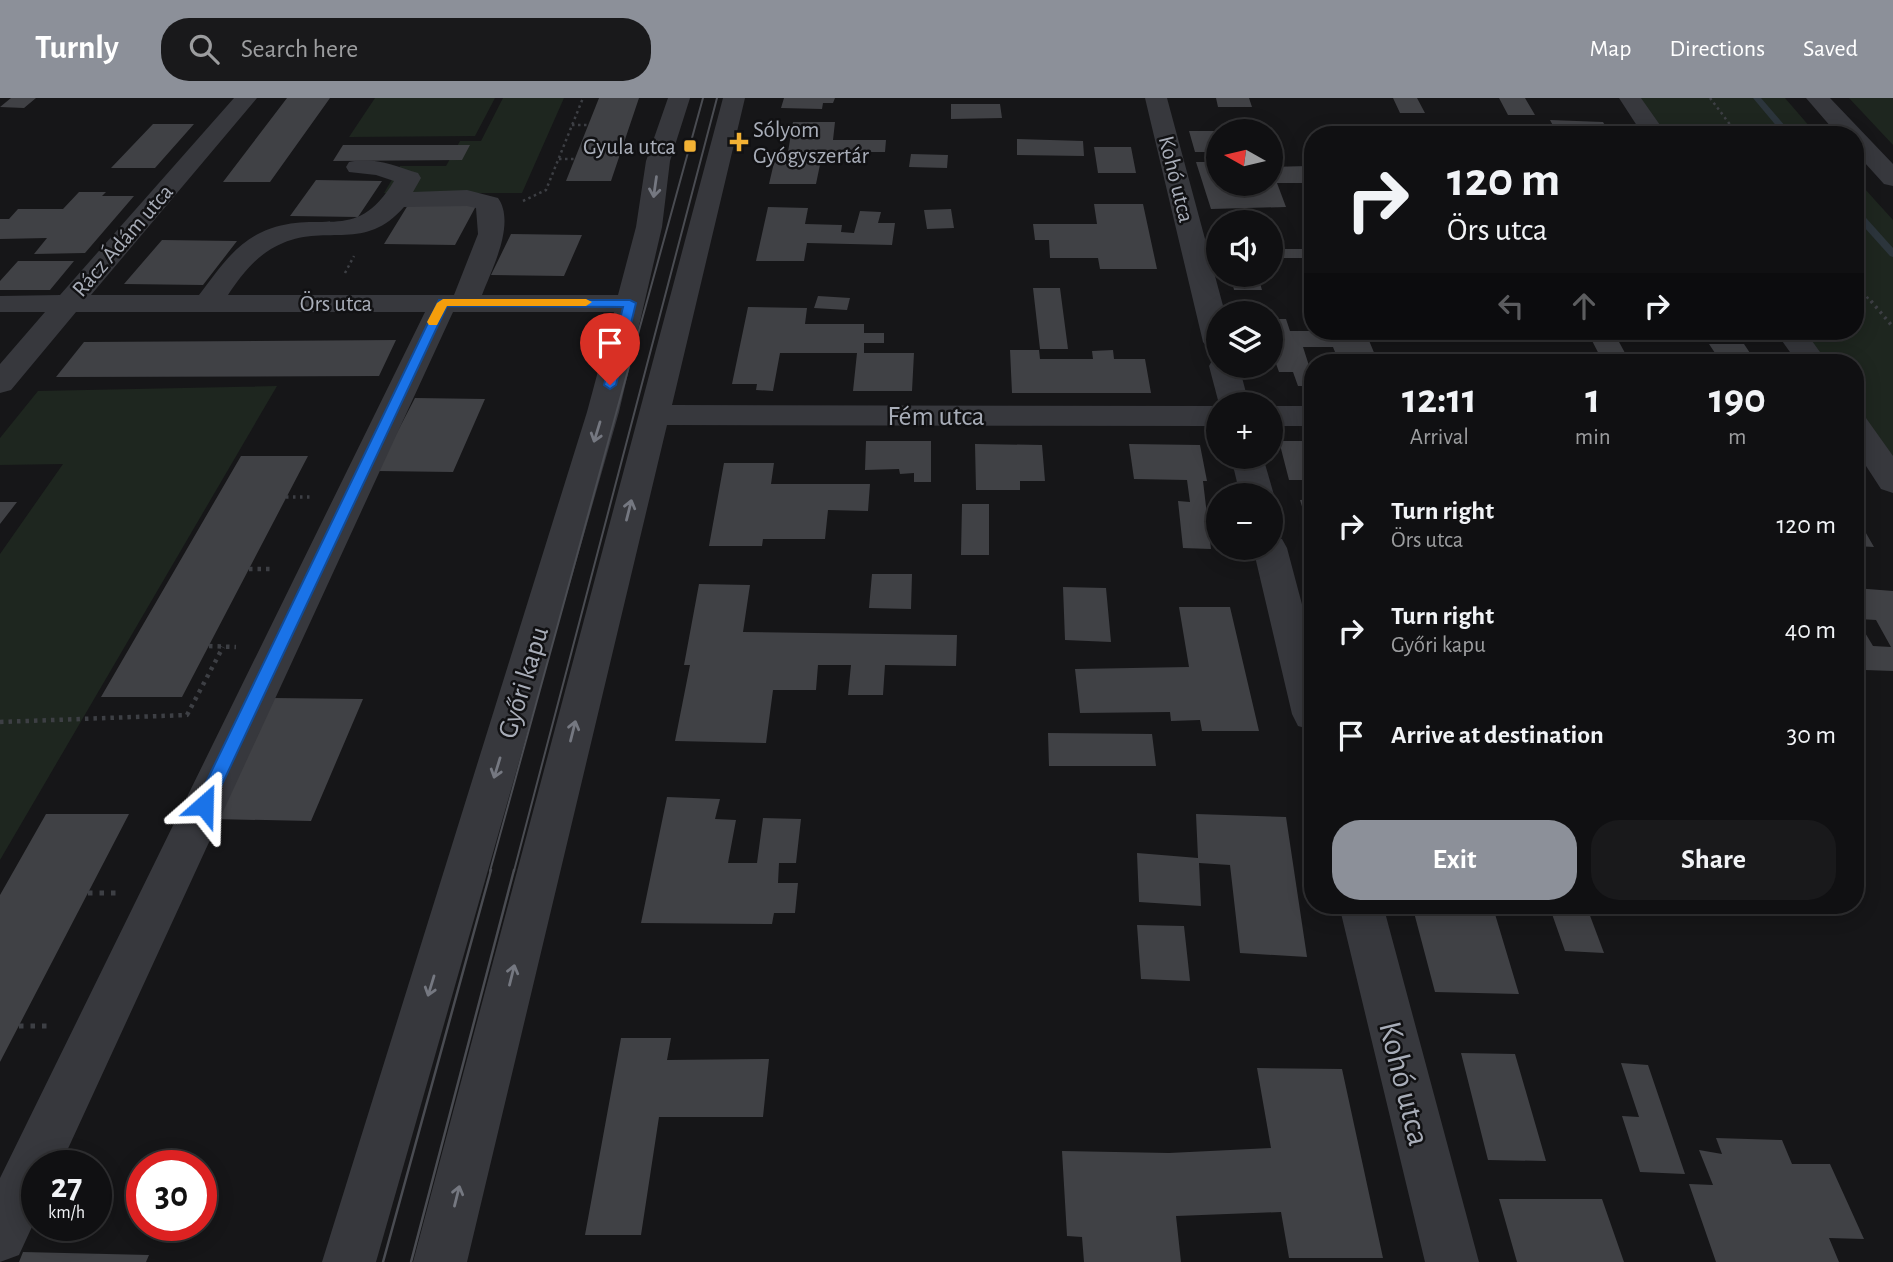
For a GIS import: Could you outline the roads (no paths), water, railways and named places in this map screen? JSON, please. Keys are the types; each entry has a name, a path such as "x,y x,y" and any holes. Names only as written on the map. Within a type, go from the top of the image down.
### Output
{"street":[{"name":"Rácz Ádám utca","path":"0,383 246,98"},
{"name":"Győri kapu","path":"349,1262 603,412 649,227 659,161 679,98"},
{"path":"440,1262 734,98"},
{"name":"Kohó utca","path":"1156,98 1208,301"},
{"path":"1630,98 1649,126"},
{"path":"1817,98 1843,126"},
{"path":"1864,149 1893,179"},
{"path":"208,303 244,254 274,237 304,230 339,231 368,227 398,200 409,178 378,168 358,167"},
{"path":"0,1236 454,303 491,234 489,203 467,198 398,200"},
{"name":"Örs utca","path":"0,304 630,303"},
{"name":"Fém utca","path":"654,415 1206,416"},
{"path":"1283,416 1304,416"},
{"path":"1864,438 1893,481"},
{"path":"1273,560 1304,682"},
{"name":"Kohó utca","path":"1363,914 1452,1262"}],"waterway":[{"path":"1757,98 1781,126"},
{"path":"1864,221 1893,254"}],"tram line":[{"path":"490,871 703,98"},
{"path":"514,871 717,98"},
{"path":"383,1262 491,870"},
{"path":"411,1262 514,870"}],"place":[{"name":"Sólyom Gyógyszertár","path":"739,142"},
{"name":"Gyula utca","path":"690,146"}]}
